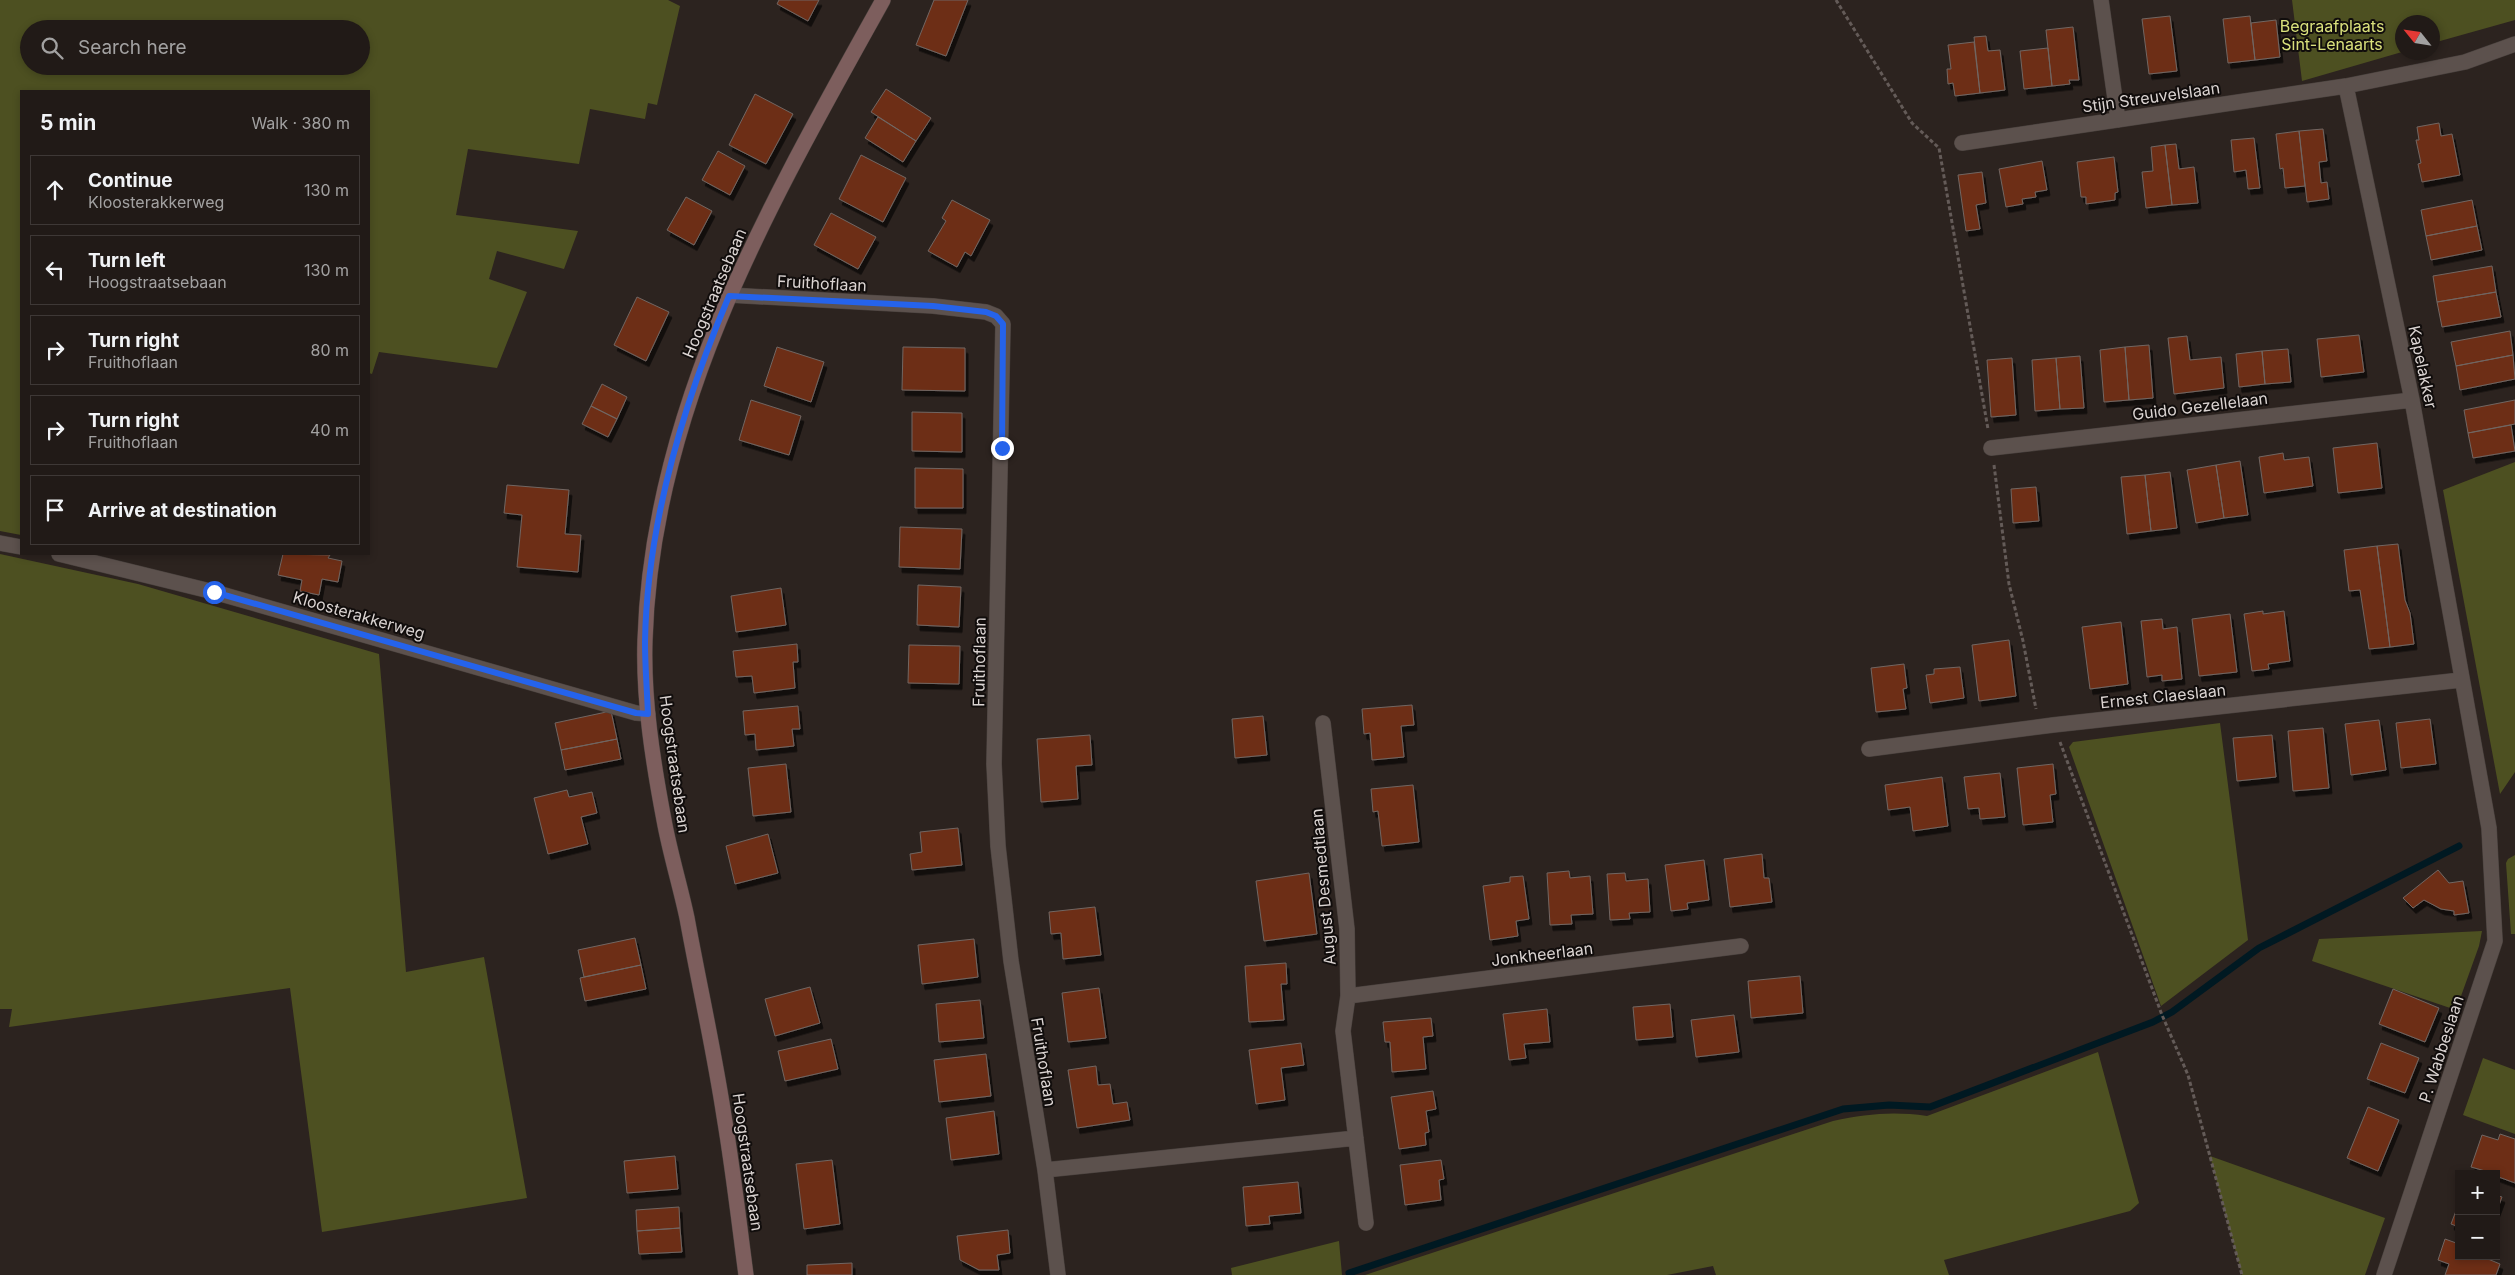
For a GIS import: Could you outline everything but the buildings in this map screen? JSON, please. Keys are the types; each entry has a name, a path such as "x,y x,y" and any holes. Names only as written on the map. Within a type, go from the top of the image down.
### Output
{"main road":[{"name":"Hoogstraatsebaan","path":"746,1275 724,1114 685,912 664,820 648,714 645,641 651,575 672,458 708,347 777,191 883,0"}],"street":[{"path":"2101,0 2118,120"},
{"path":"2346,86 2465,62 2515,44"},
{"name":"Stijn Streuvelslaan","path":"1962,143 2346,86"},
{"name":"Kapelakker","path":"2346,86 2412,400 2489,828"},
{"name":"Fruithoflaan","path":"729,296 933,306 986,312 996,316 1003,324 994,764 998,846 1011,961 1045,1170 1058,1275"},
{"name":"Guido Gezellelaan","path":"1991,448 2412,400"},
{"path":"0,543 20,547"},
{"name":"Kloosterakkerweg","path":"62,555 214,592 636,713 648,714"},
{"name":"Ernest Claeslaan","path":"1869,749 2053,725 2461,680"},
{"name":"August Desmedtlaan","path":"1323,723 1347,930 1348,996 1342,1031 1366,1222"},
{"name":"P. Wabbeslaan","path":"2384,1275 2495,941 2489,828"},
{"name":"Jonkheerlaan","path":"1348,996 1741,946"},
{"path":"1045,1170 1356,1138"}],"path":[{"path":"1836,0 1912,123 1939,148"},
{"path":"2053,725 2162,1015 2188,1075 2242,1275"}],"green space":[{"path":"0,0 668,0 680,6 657,105 648,103 645,119 590,109 579,164 468,149 456,215 578,231 564,269 497,251 489,279 527,292 497,368 379,352 372,374 370,373 370,90 20,90 20,535 0,531"},
{"name":"Begraafplaats Sint-Lenaarts","path":"2292,0 2515,0 2515,20 2440,41 2440,15 2395,15 2395,54 2302,81"},
{"path":"2515,462 2515,772 2500,794 2443,490"},
{"path":"0,554 138,584 379,654 406,972 484,957 527,1198 322,1232 290,988 9,1027 12,1009 0,1009"},
{"path":"2220,723 2248,940 2161,1006 2069,747 2073,742"},
{"path":"2515,855 2515,934 2511,934 2506,863 2508,859"},
{"path":"2482,931 2479,946 2456,1010 2312,961 2319,939"},
{"path":"2098,1052 2139,1203 2130,1211 1944,1260 1949,1275 1716,1275 1713,1266 1667,1275 1365,1275 1833,1121 1880,1114 1927,1116"},
{"path":"2483,1058 2515,1070 2515,1134 2463,1115"},
{"path":"2210,1156 2385,1218 2365,1275 2242,1275"},
{"path":"1339,1241 1342,1275 1232,1275 1231,1268"}],"waterway":[{"path":"1349,1273 1843,1109 1889,1105 1930,1107 2153,1022 2172,1012 2259,948 2459,846"}],"route":[{"path":"214,592 636,713 648,714 645,641 652,566 672,458 708,347 729,296 933,306 986,312 996,316 1003,324 1002,448"}]}
